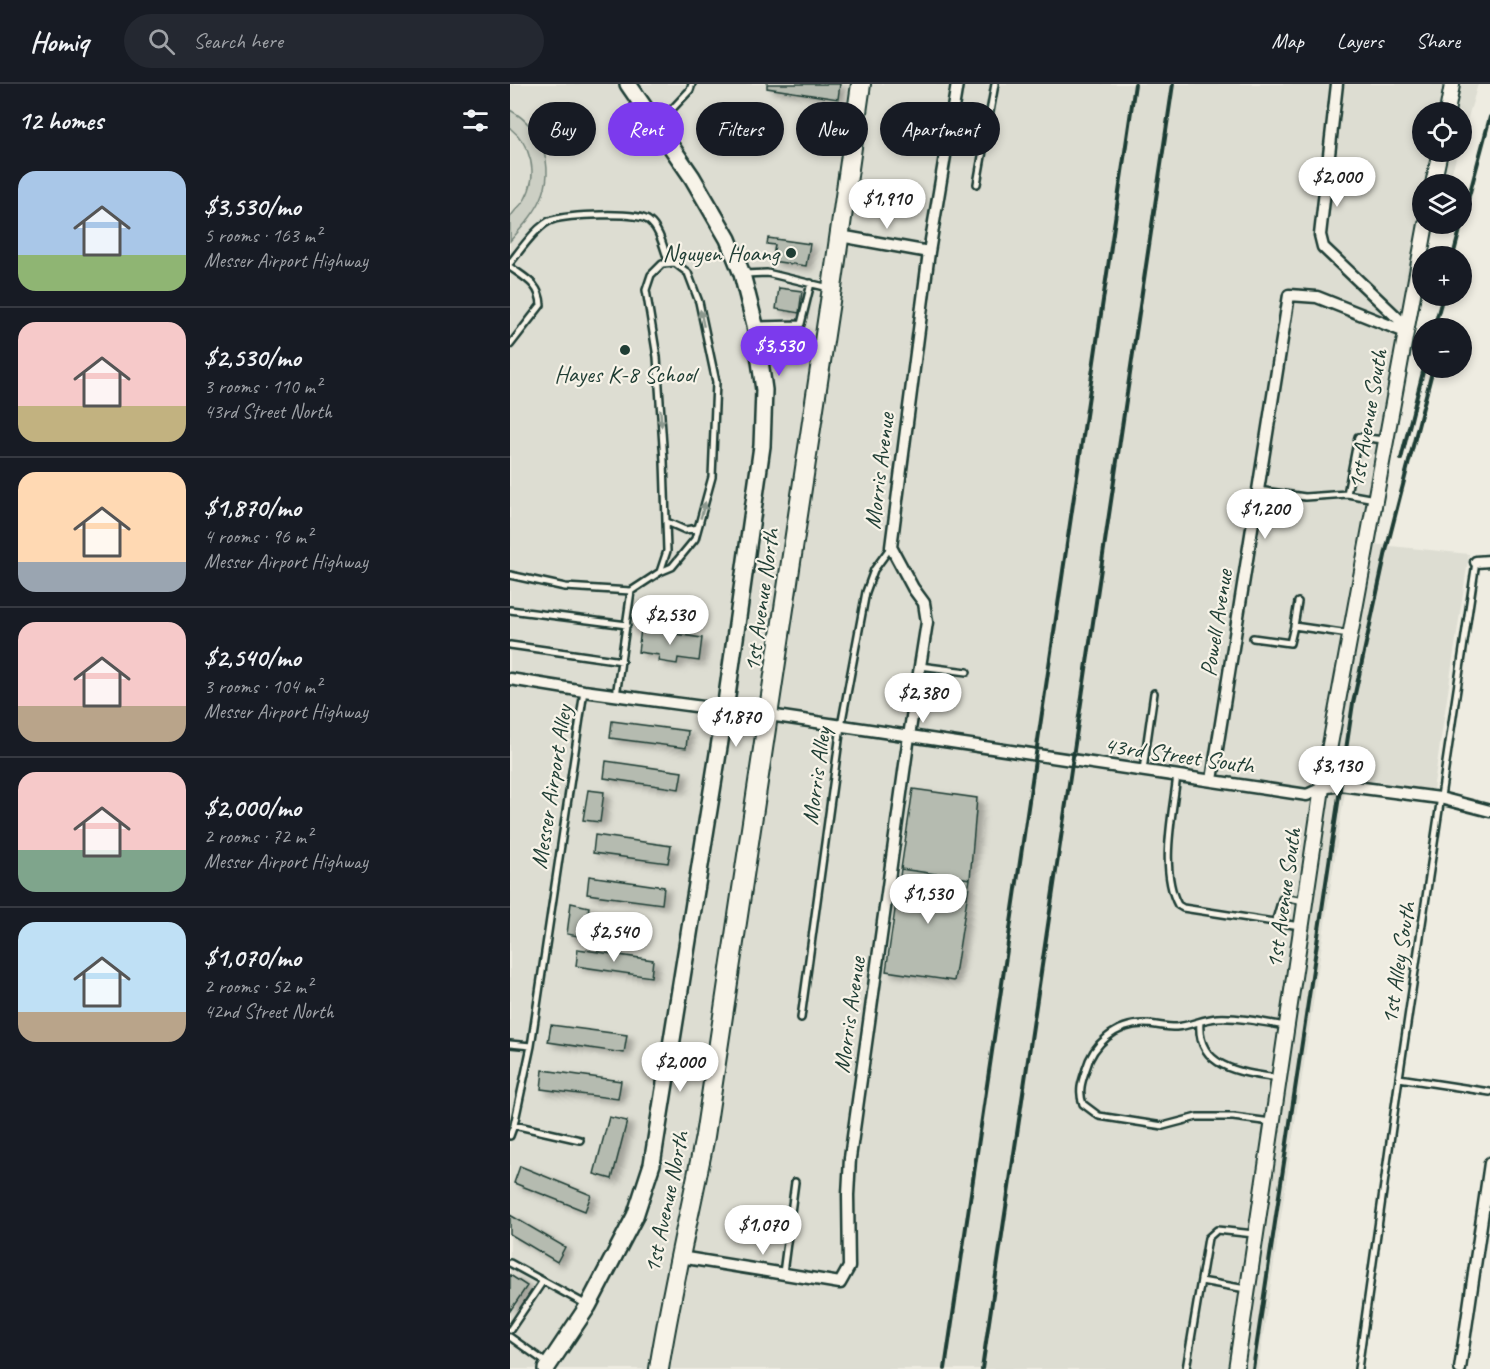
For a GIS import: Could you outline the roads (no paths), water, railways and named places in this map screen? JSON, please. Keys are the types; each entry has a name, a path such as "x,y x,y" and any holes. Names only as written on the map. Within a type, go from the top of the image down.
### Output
{"main road":[{"path":"628,84 640,102"},
{"name":"1st Avenue North","path":"659,1369 669,1302 705,1136 861,84"},
{"path":"548,1367 588,1306 635,1216 652,1164 725,710 762,446 764,390 755,325 742,274 728,239 677,156"}],"street":[{"name":"Morris Avenue","path":"783,1273 840,1283 849,1267 850,1158 927,622 924,603 913,588 891,547 929,252 957,84"},
{"path":"1337,84 1320,235 1323,247 1406,326"},
{"path":"1449,102 1453,84"},
{"name":"1st Avenue South","path":"1236,1369 1322,788 1424,234"},
{"path":"840,236 929,252"},
{"name":"Powell Avenue","path":"1212,780 1289,295 1317,297 1402,331 1406,326"},
{"path":"1476,562 1490,561"},
{"path":"510,679 725,710"},
{"name":"43rd Street South","path":"769,715 1307,795 1322,788 1340,785 1440,798 1490,811"},
{"path":"1460,1369 1490,1163"},
{"path":"680,1257 783,1273"}],"lane":[{"path":"679,102 690,90 692,84"},
{"path":"976,184 995,84"},
{"path":"510,345 541,305 541,293 510,265 539,229 551,220 608,214 636,216 648,220 655,228 669,262"},
{"path":"510,576 565,587 631,591 672,567 695,539 712,477 716,382 699,302 688,273 675,262 662,264 651,275 646,290 657,357 667,522 667,551 660,572"},
{"path":"742,274 767,273 832,288"},
{"path":"755,325 801,324 811,283"},
{"path":"1347,494 1358,437 1386,440"},
{"path":"1258,490 1305,497 1347,494 1375,499"},
{"path":"667,522 685,530 698,528"},
{"name":"Morris Alley","path":"801,1018 841,726 866,592 874,570 891,547"},
{"name":"1st Alley South","path":"1358,1369 1476,562"},
{"path":"616,696 631,591"},
{"path":"1253,638 1290,643 1298,602"},
{"path":"510,610 627,625"},
{"path":"1294,626 1350,634"},
{"path":"510,645 622,661"},
{"path":"920,666 967,672"},
{"name":"Messer Airport Alley","path":"510,1136 531,1046 584,691"},
{"path":"1143,770 1154,693"},
{"path":"1178,775 1168,864 1178,905 1183,908 1302,926"},
{"path":"1275,923 1282,900 1288,898 1306,902"},
{"path":"1273,1122 1233,1117 1197,1118 1163,1126 1099,1116 1083,1104 1080,1088 1090,1054 1099,1044 1121,1030 1141,1024 1175,1027 1215,1018 1236,1018 1287,1026"},
{"path":"1200,1022 1198,1035 1201,1044 1213,1058 1234,1069 1279,1078"},
{"path":"510,1044 531,1046"},
{"path":"1399,1078 1490,1092"},
{"path":"514,1125 580,1140"},
{"path":"783,1273 795,1182"},
{"path":"1186,1369 1208,1238 1217,1230 1256,1235"},
{"path":"510,1263 588,1306"},
{"path":"510,1330 543,1281"},
{"path":"1201,1281 1248,1289"},
{"path":"510,1337 548,1367"}],"railway":[{"path":"945,1369 1135,84"},
{"path":"982,1369 1173,84"},
{"path":"1456,246 1490,117"},
{"path":"1437,318 1440,306"},
{"path":"1401,459 1421,378"},
{"path":"1253,1369 1353,703 1386,551 1430,378"}],"place":[{"name":"Nguyen Hoang","path":"791,253"},
{"name":"Hayes K-8 School","path":"625,350"}]}
